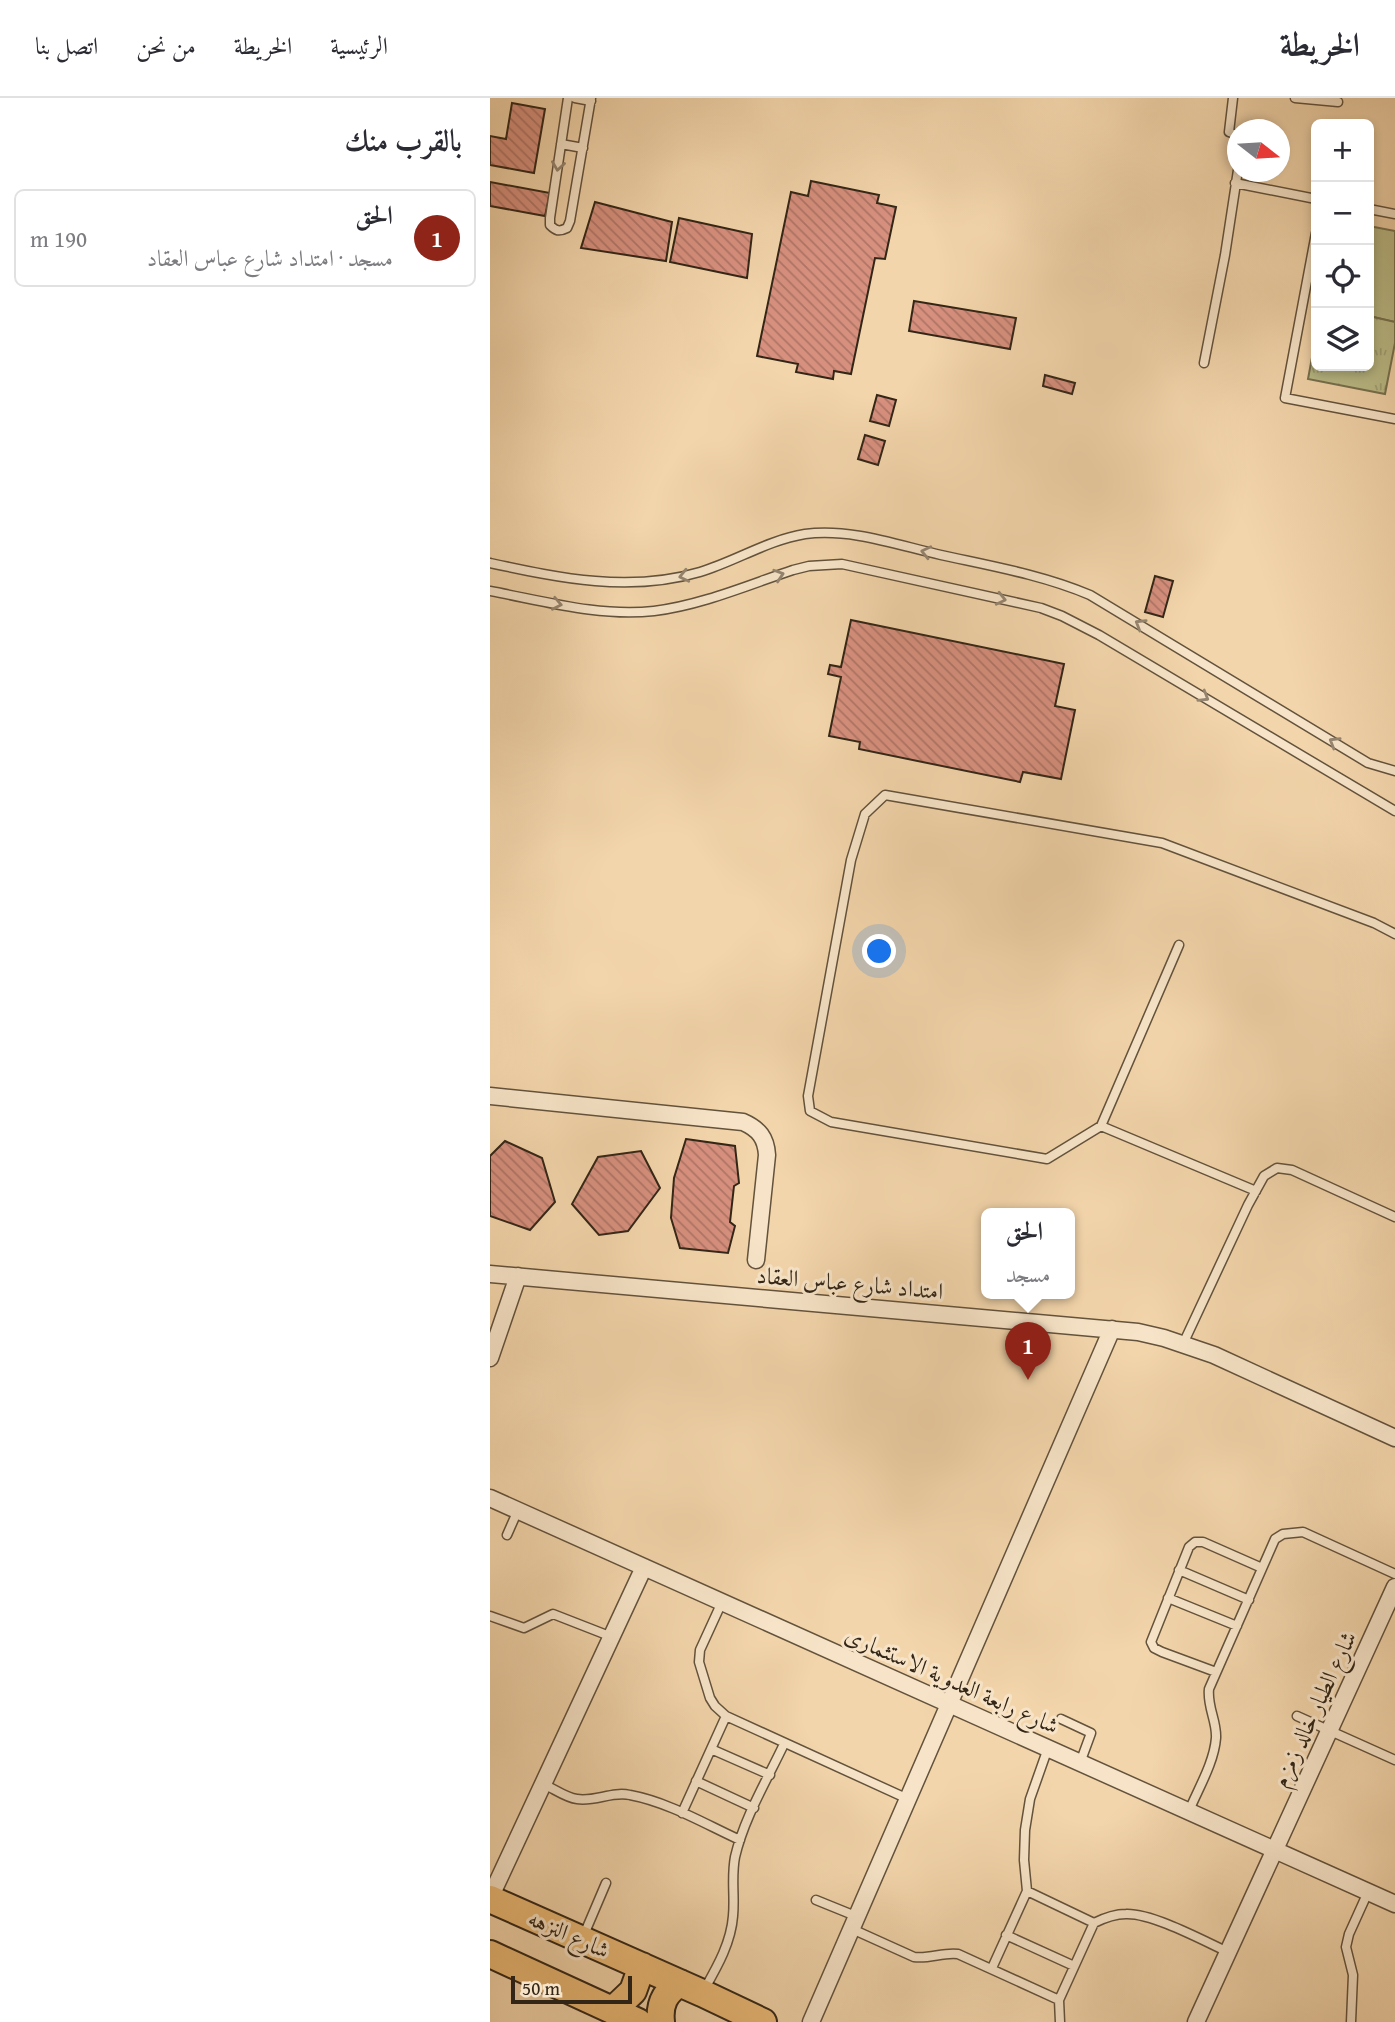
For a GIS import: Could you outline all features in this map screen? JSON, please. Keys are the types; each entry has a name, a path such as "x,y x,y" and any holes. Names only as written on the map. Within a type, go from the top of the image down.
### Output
{"main road":[{"name":"شارع النزهه","path":"490,1898 763,2022"},
{"path":"497,1962 638,2022"},
{"path":"613,2010 633,1991 642,1966"},
{"path":"661,2022 662,2002 666,1994 691,1988"}],"street":[{"path":"490,1096 743,1122 753,1126 766,1144 767,1155 756,1260"},
{"name":"امتداد شارع عباس العقاد","path":"490,1273 1138,1332 1214,1355 1395,1438"},
{"path":"490,1358 518,1276"},
{"path":"811,2022 1112,1329"},
{"name":"شارع رابعة العدوية الاستثمارى","path":"490,1498 1368,1892 1394,1901"},
{"path":"490,1898 644,1567"},
{"name":"شارع الطيار خالد زمزم","path":"1196,2022 1395,1587"}],"lane":[{"path":"568,98 550,218 550,225 554,230 561,231 567,228 570,221 591,99 575,98"},
{"path":"1231,119 1233,98"},
{"path":"1295,98 1338,102"},
{"path":"561,144 583,148"},
{"path":"1204,363 1236,183 1311,198"},
{"path":"1374,210 1395,214"},
{"path":"1314,245 1285,398 1395,419"},
{"path":"490,563 589,582 643,582 697,573 790,537 825,532 865,537 1052,580 1090,595 1368,763 1395,771"},
{"path":"490,591 607,612 654,611 694,602 809,566 842,565 1041,608 1091,630 1395,811"},
{"path":"1179,945 1101,1126 1047,1159 831,1122 810,1111 808,1096 851,860 865,814 885,794 1162,843 1374,923 1395,934"},
{"path":"1101,1126 1256,1191"},
{"path":"1183,1344 1256,1191 1269,1171 1284,1168 1395,1217"},
{"path":"507,1535 518,1510"},
{"path":"1189,1811 1215,1745 1215,1727 1208,1700 1216,1672 1275,1539 1293,1531 1312,1535 1395,1574"},
{"path":"1216,1672 1162,1652 1152,1645 1151,1638 1189,1547 1199,1542 1262,1568"},
{"path":"1179,1570 1248,1600"},
{"path":"1168,1598 1237,1626"},
{"path":"722,1602 700,1650 699,1662 715,1706 726,1716 784,1744 908,1799"},
{"path":"490,1616 524,1628 553,1614 612,1637"},
{"path":"682,1813 726,1716"},
{"path":"1297,1716 1395,1760"},
{"path":"1061,1718 1092,1734 1080,1763"},
{"path":"691,1988 721,1958 732,1930 732,1873 740,1840 784,1744"},
{"path":"992,1968 1027,1891 1025,1830 1030,1800 1048,1748"},
{"path":"711,1749 770,1775"},
{"path":"696,1781 754,1808"},
{"path":"543,1783 576,1800 621,1793 635,1796 682,1813 740,1840"},
{"path":"581,1940 606,1883"},
{"path":"1027,1891 1094,1923"},
{"path":"1351,2022 1353,1975 1346,1947 1368,1892"},
{"path":"816,1900 914,1957 925,1959 950,1953 992,1968 1059,2000"},
{"path":"1060,2022 1059,2000 1094,1923 1110,1916 1144,1915 1228,1952"},
{"path":"1006,1935 1074,1966"}],"green space":[{"path":"1374,227 1395,231 1395,322 1374,317"},
{"path":"1374,317 1395,322 1395,343 1385,394 1308,379 1311,363 1311,371 1374,371"}],"building":[{"path":"512,103 545,109 534,173 490,165 490,136 506,139"},
{"path":"811,181 879,195 877,203 896,207 885,259 875,258 851,374 834,371 833,379 796,372 798,364 757,356 791,192 808,196"},
{"path":"490,182 550,193 545,216 490,206"},
{"path":"595,202 672,222 666,261 581,248"},
{"path":"679,218 752,234 747,278 670,262"},
{"path":"914,301 1016,318 1010,349 909,331"},
{"path":"1045,375 1075,383 1072,394 1043,386"},
{"path":"877,395 896,400 889,426 870,421"},
{"path":"865,435 885,441 878,465 858,459"},
{"path":"1155,576 1173,581 1163,617 1145,612"},
{"path":"851,620 1064,664 1055,706 1075,710 1061,779 1023,772 1020,782 859,749 860,742 829,736 841,677 828,674 830,665 841,667"},
{"path":"686,1139 735,1146 739,1183 734,1186 730,1222 735,1226 728,1253 680,1248 671,1218 674,1178"},
{"path":"505,1141 542,1158 555,1202 530,1230 490,1216 490,1156"},
{"path":"641,1151 660,1188 628,1231 599,1235 572,1204 598,1157"}],"place":[{"name":"الحق","path":"1028,1380"}]}
